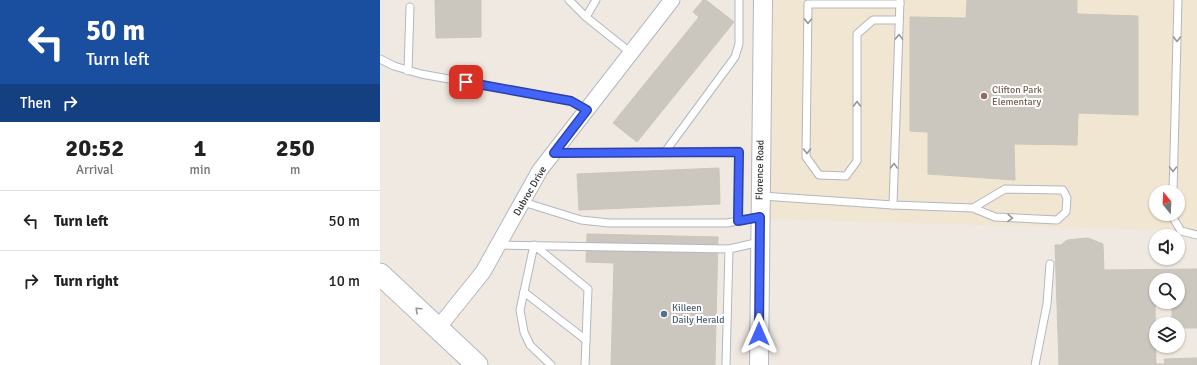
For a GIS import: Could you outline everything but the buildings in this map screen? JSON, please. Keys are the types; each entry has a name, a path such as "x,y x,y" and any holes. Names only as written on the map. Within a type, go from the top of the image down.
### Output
{"main road":[{"path":"380,274 477,365"}],"street":[{"name":"Dubroc Drive","path":"438,328 483,272 540,170 672,0"},
{"name":"Florence Road","path":"759,365 763,0"}],"lane":[{"path":"569,0 586,17 631,53"},
{"path":"586,17 596,0"},
{"path":"665,152 735,57 739,44 739,0"},
{"path":"1173,185 1178,0"},
{"path":"893,205 900,2 808,4 806,157 819,174 846,176 857,161 856,34 873,20 899,20"},
{"path":"408,71 410,7"},
{"path":"381,61 421,74 571,101 587,110"},
{"path":"554,153 739,152 738,221"},
{"path":"760,196 893,205 973,208 995,218 1057,220 1066,212 1067,198 1063,190 1005,190 973,208"},
{"path":"523,202 581,220 609,223 727,223 760,217"},
{"path":"1175,221 1180,231 1197,235"},
{"path":"499,245 729,249 760,242"},
{"path":"534,245 520,310 524,332 530,346 551,365"},
{"path":"534,245 588,289 585,365"},
{"path":"726,365 729,249"},
{"path":"1035,365 1047,304 1050,264"},
{"path":"524,292 586,340"}],"shaded area":[{"name":"Clifton Park Elementary","path":"773,0 1197,0 1197,231 1185,231 1185,229 1149,230 768,219"}],"place":[{"name":"Clifton Park Elementary","path":"984,96"},
{"name":"Killeen Daily Herald","path":"664,314"}],"route":[{"path":"466,82 571,101 587,110 554,153 739,152 738,221 760,217 759,334"}]}
